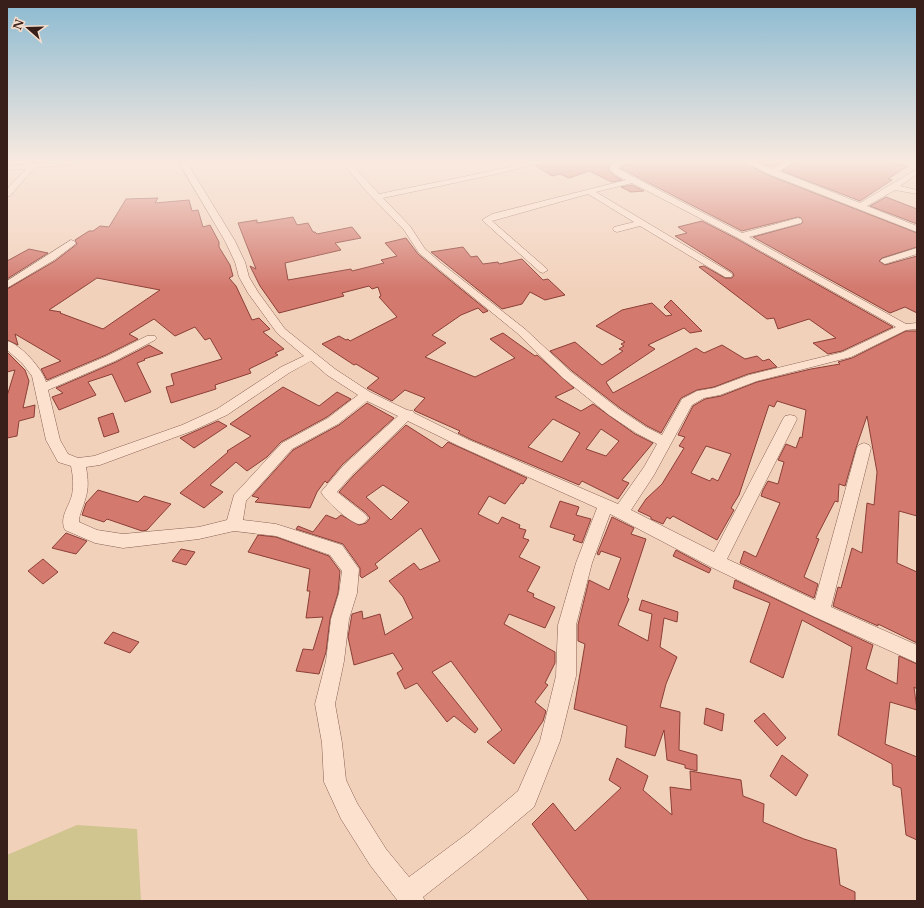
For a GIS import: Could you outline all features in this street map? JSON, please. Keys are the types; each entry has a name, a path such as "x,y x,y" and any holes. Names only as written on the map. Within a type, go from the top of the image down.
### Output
{"street":[{"path":"207,203 230,241 240,262 244,277 253,293 281,331 330,372 366,395 408,414 464,443 613,508 717,562 917,654"},
{"path":"382,203 407,228 422,251 521,331 567,375 614,412 641,430 666,442"},
{"path":"542,203 495,216 486,220 543,270"},
{"path":"608,203 728,275"},
{"path":"678,203 911,327"},
{"path":"853,203 917,229"},
{"path":"860,206 865,203"},
{"path":"741,236 798,221"},
{"path":"617,229 641,223"},
{"path":"7,285 51,258 70,243"},
{"path":"884,261 917,251"},
{"path":"78,463 80,484 78,501 70,515 71,526 81,531 94,536 122,542 199,533 234,525 276,530 336,550 351,569 348,593 340,619 335,661 325,704 332,743 335,782 349,811 378,857 410,897 526,799 550,741 566,676 567,624 584,563 613,508 649,471 687,402 701,394 716,392 753,378 846,356 911,327"},
{"path":"41,388 125,353 151,338"},
{"path":"7,344 26,360 38,375 53,440 63,458 78,463 95,461 187,428 222,412 285,370 312,356"},
{"path":"234,525 238,499 287,446 333,421 366,395"},
{"path":"360,518 328,492 348,470 408,414"},
{"path":"717,562 790,419"},
{"path":"821,611 864,448"}],"shaded area":[{"path":"77,825 137,829 141,901 7,901 7,855"}],"building":[{"path":"123,203 190,203 192,211 198,210 203,227 210,225 219,242 219,247 230,265 233,276 229,278 236,286 252,320 259,318 270,329 263,332 284,349 275,353 278,355 249,369 251,373 215,385 216,389 171,403 166,387 174,385 171,374 222,359 210,338 205,340 195,327 175,336 154,319 129,334 138,339 106,355 47,380 41,369 61,361 15,334 18,345 7,340 7,289 55,261 77,244 75,240 89,231 93,231 100,226 109,227","holes":["97,278 160,290 103,329 60,313 61,312 49,310"]},
{"path":"689,203 841,203 917,233 917,247 882,258 879,261 885,265 917,256 917,313 905,307 890,313 753,237 801,224 803,222 801,218 798,217 742,231"},
{"path":"875,203 902,203 917,209 917,224 870,206"},
{"path":"293,217 297,225 308,223 313,232 317,234 352,227 361,238 335,243 341,250 285,263 288,280 351,269 352,271 384,263 381,260 397,256 385,243 406,238 418,254 488,311 483,313 478,308 461,315 432,335 446,343 425,357 475,377 515,358 490,339 503,333 535,356 537,355 574,388 555,397 581,411 593,404 635,434 653,443 622,480 629,483 618,499 582,481 579,485 470,439 458,433 460,431 415,411 414,410 425,398 405,390 392,401 367,388 379,378 356,364 354,365 322,344 339,336 350,341 397,317 379,297 381,296 378,287 372,289 369,286 342,293 344,296 279,313 260,286 250,266 256,269 238,223 257,220 257,223","holes":["553,419 580,433 562,462 528,447","601,429 619,441 606,456 586,449"]},
{"path":"702,221 737,239 893,327 842,351 828,354 813,343 836,338 809,319 778,329 774,318 767,319 699,267 704,266 725,278 732,278 734,275 732,272 675,236 687,233 678,227"},
{"path":"463,247 471,257 477,256 483,264 498,262 499,264 522,259 543,280 548,279 565,295 545,300 530,292 522,304 502,309 431,252"},
{"path":"29,249 48,253 7,279 7,261"},
{"path":"671,300 702,331 690,333 684,328 648,345 655,349 606,382 613,393 696,348 704,353 722,345 745,359 757,356 763,361 769,359 777,367 748,374 714,387 697,390 681,398 661,433 647,426 620,408 572,371 550,351 575,342 602,365 623,351 619,349 624,346 621,344 625,342 596,326 622,310 652,303 666,316 672,315 664,307"},
{"path":"906,331 917,331 917,516 899,511 897,563 917,572 917,643 878,624 878,626 833,606 838,587 841,588 852,548 862,553 867,503 874,505 877,472 867,416 845,486 839,484 838,502 835,501 816,538 819,539 804,577 818,584 814,598 740,563 744,551 756,557 780,503 761,496 768,481 778,484 784,462 778,460 786,444 796,448 800,437 802,438 806,410 777,401 774,407 769,405 739,495 731,508 734,510 717,540 673,516 670,519 667,517 663,524 638,511 646,499 662,484 684,448 679,446 685,437 678,435 693,406 705,399 721,396 757,382 811,369 840,364 838,362 852,358","holes":["706,446 731,454 718,481 712,478 710,481 691,473"]},
{"path":"149,345 163,353 144,359 145,360 137,363 151,392 125,402 112,374 88,382 96,395 59,410 52,397 63,393 56,388 116,362"},
{"path":"7,352 25,370 29,381 23,408 35,405 34,417 19,421 17,436 7,438 7,396 15,370 7,372"},
{"path":"283,387 319,406 337,392 351,399 327,417 281,442 267,457 247,471 236,462 210,485 223,492 204,508 180,493 228,452 227,451 251,436 230,424"},
{"path":"367,403 394,418 342,465 327,483 325,481 317,492 310,508 255,502 259,498 252,496 293,450 339,425"},
{"path":"113,413 119,432 104,437 98,418"},
{"path":"218,421 227,426 194,448 180,438"},
{"path":"406,425 442,448 448,442 527,478 523,484 521,483 505,504 489,496 478,514 498,524 502,517 520,525 519,528 526,530 523,538 529,540 519,557 540,567 527,591 534,594 533,597 555,607 545,628 509,614 504,624 555,652 555,663 545,683 548,685 535,702 546,711 543,721 514,764 487,742 502,730 451,661 432,672 478,729 475,733 454,716 447,722 417,683 405,689 397,673 403,669 393,653 354,665 348,637 352,614 362,611 363,619 380,614 385,635 413,618 403,597 389,581 414,563 420,570 440,561 421,528 375,564 378,568 362,578 360,576 360,568 343,544 296,529 298,526 313,532 326,515 336,519 341,515 359,525 366,523 370,518 366,513 339,492 354,475","holes":["383,485 409,502 391,520 366,497"]},
{"path":"98,490 138,502 144,496 171,504 147,530 142,531 107,519 104,522 82,515 86,503"},
{"path":"560,501 579,507 576,515 591,519 582,543 573,540 575,535 550,527"},
{"path":"612,517 634,528 631,534 646,539 627,597 629,599 618,625 648,641 652,614 639,610 642,600 678,612 677,622 664,618 660,647 677,657 666,684 660,707 680,712 679,750 697,755 697,771 685,768 685,765 667,760 664,730 655,756 625,747 627,726 574,709 585,644 578,641 578,625 589,580 609,590 621,558 601,551 599,555 597,554"},
{"path":"66,533 87,541 76,554 52,548"},
{"path":"258,535 276,537 329,556 340,571 338,593 330,619 326,652 319,674 296,671 303,649 313,650 323,617 306,618 310,591 307,591 310,569 248,552"},
{"path":"181,549 195,552 186,565 172,561"},
{"path":"676,550 711,569 709,573 673,556"},
{"path":"43,559 58,572 43,584 28,571"},
{"path":"735,580 873,645 866,669 897,684 899,656 917,664 917,689 914,687 917,710 890,702 885,744 917,757 917,840 906,835 901,788 893,785 892,764 838,735 852,647 802,620 783,678 750,662 770,603 733,588"},
{"path":"113,632 139,642 130,653 104,643"},
{"path":"706,708 724,714 722,731 704,724"},
{"path":"764,713 786,738 777,746 754,721"},
{"path":"782,755 808,775 796,796 770,776"},
{"path":"617,758 648,776 643,790 672,815 670,787 691,790 690,771 741,780 743,796 764,804 763,822 804,839 836,849 840,885 855,892 855,901 589,901 532,824 553,803 575,831 621,788 609,780"}]}
